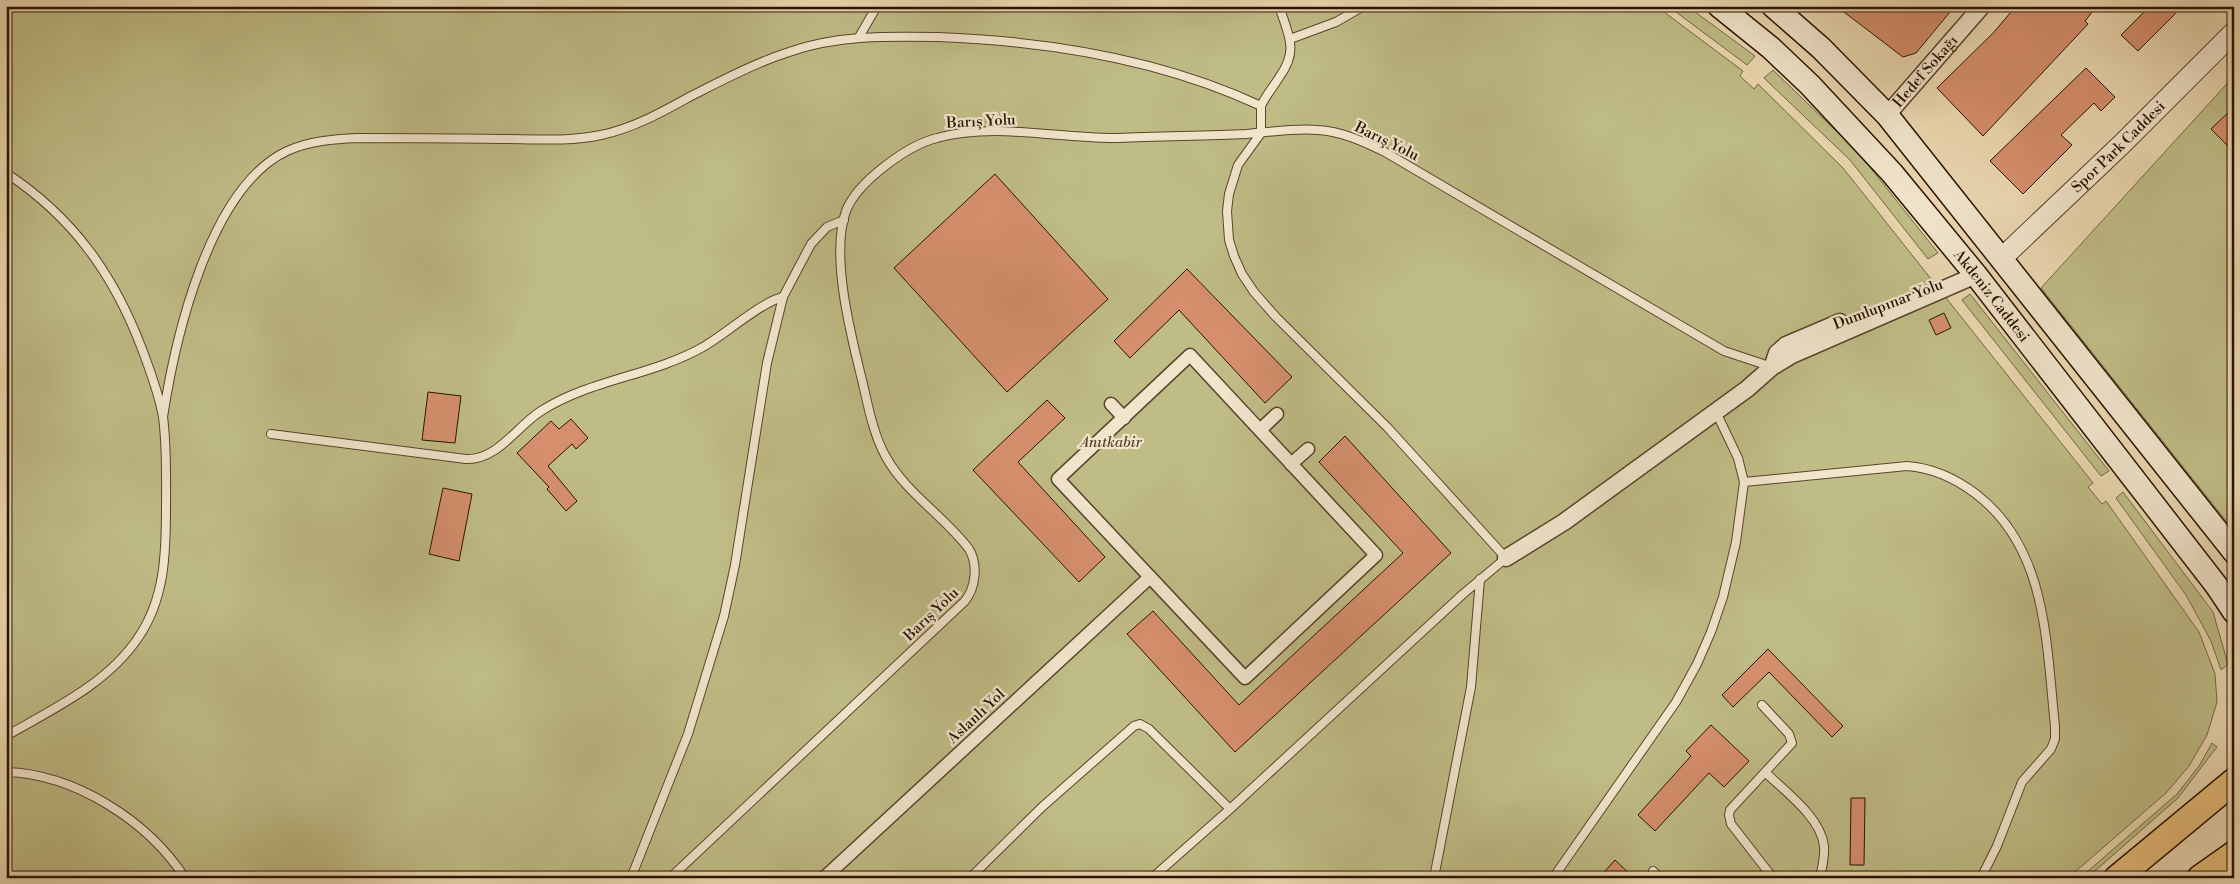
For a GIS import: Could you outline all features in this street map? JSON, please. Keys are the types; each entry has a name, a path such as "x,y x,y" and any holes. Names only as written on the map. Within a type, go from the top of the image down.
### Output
{"main road":[{"name":"Akdeniz Caddesi","path":"1719,6 1770,48 1850,126 1892,173 1976,275 2216,585 2234,612"},
{"name":"Akdeniz Caddesi","path":"1773,6 1822,48 1887,115 2234,552"},
{"path":"1976,275 2002,258"},
{"path":"2117,878 2234,781"},
{"path":"2200,878 2234,854"}],"street":[{"name":"Hedef Sokağı","path":"1887,115 1982,6"},
{"name":"Spor Park Caddesi","path":"2002,258 2122,144 2234,32"},
{"name":"Dumlupınar Yolu","path":"1506,558 1564,522 1747,390 1772,367 1792,356 1976,275"},
{"path":"1190,355 1260,430 1376,555 1245,678 1058,479 1190,355"},
{"path":"1111,404 1124,418"},
{"path":"1260,430 1277,414"},
{"path":"1291,464 1308,449"},
{"name":"Aslanlı Yol","path":"824,878 1150,577"}],"lane":[{"path":"859,37 876,6"},
{"path":"1152,878 1230,809 1480,579 1506,558 1388,428 1276,317 1254,292 1242,274 1234,256 1228,231 1229,194 1238,165 1261,133 1261,106 1289,63 1292,51 1290,38 1279,6"},
{"path":"1290,38 1336,22 1364,6"},
{"path":"163,417 177,338 207,251 232,205 246,185 274,159 302,145 337,139 553,139 599,135 638,124 713,85 788,52 859,37 965,38 1020,42 1052,47 1139,64 1225,90 1261,106"},
{"name":"Barış Yolu","path":"670,878 965,601 972,590 974,564 968,549 892,467 880,444 865,393 846,311 842,268 844,220 852,199 878,173 913,148 930,140 948,135 1009,132 1104,138 1319,130 1346,136 1386,152 1724,351 1772,367"},
{"path":"6,173 28,187 62,217 99,262 128,312 150,370 163,417 166,468 166,554 157,599 138,638 121,659 96,682 69,701 6,736"},
{"path":"631,878 688,734 724,616 735,566 767,363 783,297 800,262 816,239 827,227 844,220"},
{"path":"271,434 466,459 481,457 497,448 539,412 558,401 607,381 688,355 723,335 772,301 783,297"},
{"path":"1553,878 1649,744 1676,702 1697,664 1723,596 1736,542 1744,482 1738,458 1716,412"},
{"path":"1744,482 1907,466 1922,467 1942,474 1969,488 1986,502 2012,530 2022,547 2038,594 2055,726 2055,739 2051,749 2022,782 1998,846 1981,878"},
{"path":"1434,878 1471,687 1480,579"},
{"path":"1762,705 1789,734 1792,743 1730,810 1728,815 1730,824 1773,878"},
{"path":"970,878 1042,807 1134,726 1140,724 1149,729 1230,809"},
{"path":"6,772 54,781 75,788 112,807 139,828 173,862 185,878"},
{"path":"1766,773 1814,821 1820,831 1824,844 1820,878"},
{"path":"1653,870 1660,878"}],"green space":[{"name":"Anıtkabir","path":"6,6 1656,6 1743,71 1740,76 1754,89 1758,84 1843,168 2093,483 2088,487 2102,504 2106,501 2199,632 2215,674 2217,702 2207,735 2189,766 2166,793 2068,878 6,878"},
{"path":"1668,6 1687,6 1755,56 1747,65"},
{"path":"1773,70 1858,152 1938,253 1928,259 1850,160 1764,78"},
{"path":"2234,76 2234,531 2041,288"},
{"path":"1970,294 2109,471 2101,476 1962,300"},
{"path":"2123,492 2213,612 2228,664 2221,670 2211,641 2186,595 2116,498"},
{"path":"2212,743 2217,747 2178,798 2087,878 2080,878 2177,794 2199,766"}],"building":[{"path":"1836,6 1943,6 1950,12 1916,53 1903,57"},
{"path":"2016,6 2097,6 2085,21 2088,24 1983,136 1937,88 1994,32"},
{"path":"2150,6 2183,6 2138,51 2121,35"},
{"path":"2086,68 2115,97 2101,111 2094,103 2061,135 2072,145 2023,194 1990,161"},
{"path":"2234,107 2234,152 2211,129"},
{"path":"995,174 1108,299 1007,392 894,268"},
{"path":"1187,269 1292,377 1265,403 1179,310 1130,358 1114,341"},
{"path":"1944,313 1951,328 1936,335 1929,320"},
{"path":"428,392 461,396 455,443 422,440"},
{"path":"1047,400 1065,418 1018,462 1105,557 1079,582 973,470"},
{"path":"571,419 588,438 576,449 572,444 548,466 577,501 566,511 547,489 549,487 517,453 551,421 559,429"},
{"path":"1345,436 1451,553 1235,752 1127,634 1153,611 1239,705 1403,553 1319,462"},
{"path":"443,488 472,494 459,561 429,554"},
{"path":"1768,649 1843,726 1832,737 1769,672 1733,707 1722,695"},
{"path":"1711,725 1749,761 1724,787 1709,773 1655,831 1638,815 1691,756 1686,751"},
{"path":"1851,798 1865,798 1864,865 1850,865"},
{"path":"1615,860 1634,878 1599,878"}]}
